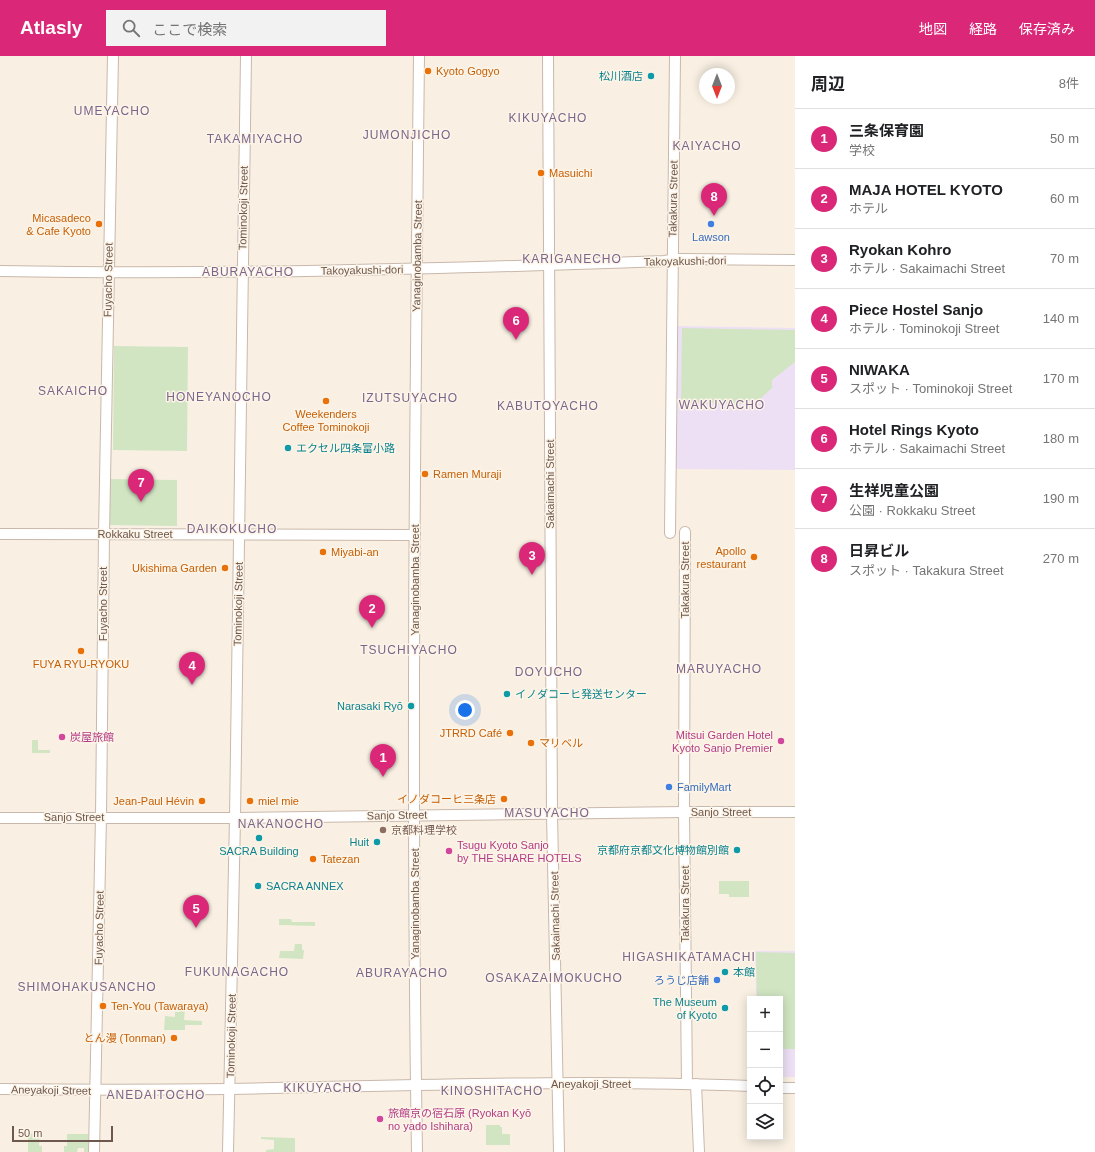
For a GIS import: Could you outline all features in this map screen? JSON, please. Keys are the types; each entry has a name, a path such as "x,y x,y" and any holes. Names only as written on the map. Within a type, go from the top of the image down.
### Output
{"street":[{"name":"Fuyacho Street","path":"94,1152 101,817 108,273 113,56"},
{"name":"Tominokoji Street","path":"228,1152 235,818 246,56"},
{"name":"Yanaginobamba Street","path":"417,1152 415,1085 414,815 416,269 419,56"},
{"name":"Sakaimachi Street","path":"548,56 552,814 559,1152"},
{"name":"Takakura Street","path":"670,533 675,56"},
{"name":"Takoyakushi-dori","path":"0,271 108,273 416,269 672,260 795,260"},
{"name":"Takakura Street","path":"685,532 684,812 692,1084 699,1152"},
{"name":"Rokkaku Street","path":"0,534 415,535"},
{"name":"Sanjo Street","path":"0,818 235,818 795,812"},
{"name":"Aneyakoji Street","path":"0,1089 230,1089 558,1084 692,1084 747,1086"},
{"path":"783,1088 795,1088"}],"shaded area":[{"path":"678,326 795,328 795,470 675,469"},
{"path":"755,951 795,951 795,1077 783,1077 783,996 756,996"}],"green space":[{"path":"682,328 795,330 795,362 772,380 772,388 760,399 745,401 743,404 681,403"},
{"path":"114,346 188,347 187,451 113,450"},
{"path":"106,479 177,480 177,526 105,525"},
{"path":"32,740 38,740 38,750 50,750 50,753 32,753"},
{"path":"719,881 749,881 749,897 729,897 729,894 719,894"},
{"path":"279,919 291,919 292,922 315,922 315,926 279,925"},
{"path":"295,944 302,944 302,950 304,950 303,959 279,958 280,951 294,951"},
{"path":"756,952 795,953 795,1049 783,1049 783,996 757,996"},
{"path":"180,1009 185,1009 184,1020 202,1021 202,1025 185,1025 185,1030 164,1030 165,1016 175,1017 175,1012 179,1012"},
{"path":"486,1125 500,1125 500,1127 502,1127 502,1134 510,1134 510,1145 486,1145"},
{"path":"28,1133 40,1134 39,1146 42,1146 42,1152 28,1152"},
{"path":"67,1134 88,1134 88,1152 84,1152 84,1148 78,1148 77,1152 64,1152 64,1146 67,1146"},
{"path":"261,1137 295,1138 295,1152 266,1152 266,1150 274,1149 274,1140 261,1139"}],"place":[{"name":"Kyoto Gogyo","path":"428,71"},
{"name":"松川酒店","path":"651,76"},
{"name":"Masuichi","path":"541,173"},
{"name":"日昇ビル","path":"714,216"},
{"name":"Micasadeco & Cafe Kyoto","path":"99,224"},
{"name":"Lawson","path":"711,224"},
{"name":"Hotel Rings Kyoto","path":"516,340"},
{"name":"Weekenders Coffee Tominokoji","path":"326,401"},
{"name":"エクセル四条富小路","path":"288,448"},
{"name":"Ramen Muraji","path":"425,474"},
{"name":"生祥児童公園","path":"141,502"},
{"name":"Miyabi-an","path":"323,552"},
{"name":"Apollo restaurant","path":"754,557"},
{"name":"Ukishima Garden","path":"225,568"},
{"name":"Ryokan Kohro","path":"532,575"},
{"name":"MAJA HOTEL KYOTO","path":"372,628"},
{"name":"FUYA RYU-RYOKU","path":"81,651"},
{"name":"Piece Hostel Sanjo","path":"192,685"},
{"name":"イノダコーヒ発送センター","path":"507,694"},
{"name":"Narasaki Ryō","path":"411,706"},
{"name":"JTRRD Café","path":"510,733"},
{"name":"炭屋旅館","path":"62,737"},
{"name":"Mitsui Garden Hotel Kyoto Sanjo Premier","path":"781,741"},
{"name":"マリベル","path":"531,743"},
{"name":"三条保育園","path":"383,777"},
{"name":"FamilyMart","path":"669,787"},
{"name":"イノダコーヒ三条店","path":"504,799"},
{"name":"Jean-Paul Hévin","path":"202,801"},
{"name":"miel mie","path":"250,801"},
{"name":"京都料理学校","path":"383,830"},
{"name":"SACRA Building","path":"259,838"},
{"name":"Huit","path":"377,842"},
{"name":"京都府京都文化博物館別館","path":"737,850"},
{"name":"Tsugu Kyoto Sanjo by THE SHARE HOTELS","path":"449,851"},
{"name":"Tatezan","path":"313,859"},
{"name":"SACRA ANNEX","path":"258,886"},
{"name":"NIWAKA","path":"196,928"},
{"name":"本館","path":"725,972"},
{"name":"ろうじ店舗","path":"717,980"},
{"name":"Ten-You (Tawaraya)","path":"103,1006"},
{"name":"The Museum of Kyoto","path":"725,1008"},
{"name":"とん漫 (Tonman)","path":"174,1038"},
{"name":"旅館京の宿石原 (Ryokan Kyō no yado Ishihara)","path":"380,1119"}],"district":[{"name":"UMEYACHO","path":"112,111"},
{"name":"KIKUYACHO","path":"548,118"},
{"name":"JUMONJICHO","path":"407,135"},
{"name":"TAKAMIYACHO","path":"255,139"},
{"name":"KAIYACHO","path":"707,146"},
{"name":"KARIGANECHO","path":"572,259"},
{"name":"ABURAYACHO","path":"248,272"},
{"name":"SAKAICHO","path":"73,391"},
{"name":"HONEYANOCHO","path":"219,397"},
{"name":"IZUTSUYACHO","path":"410,398"},
{"name":"WAKUYACHO","path":"722,405"},
{"name":"KABUTOYACHO","path":"548,406"},
{"name":"DAIKOKUCHO","path":"232,529"},
{"name":"TSUCHIYACHO","path":"409,650"},
{"name":"MARUYACHO","path":"719,669"},
{"name":"DOYUCHO","path":"549,672"},
{"name":"MASUYACHO","path":"547,813"},
{"name":"NAKANOCHO","path":"281,824"},
{"name":"HIGASHIKATAMACHI","path":"689,957"},
{"name":"FUKUNAGACHO","path":"237,972"},
{"name":"ABURAYACHO","path":"402,973"},
{"name":"OSAKAZAIMOKUCHO","path":"554,978"},
{"name":"SHIMOHAKUSANCHO","path":"87,987"},
{"name":"KIKUYACHO","path":"323,1088"},
{"name":"KINOSHITACHO","path":"492,1091"},
{"name":"ANEDAITOCHO","path":"156,1095"}]}
